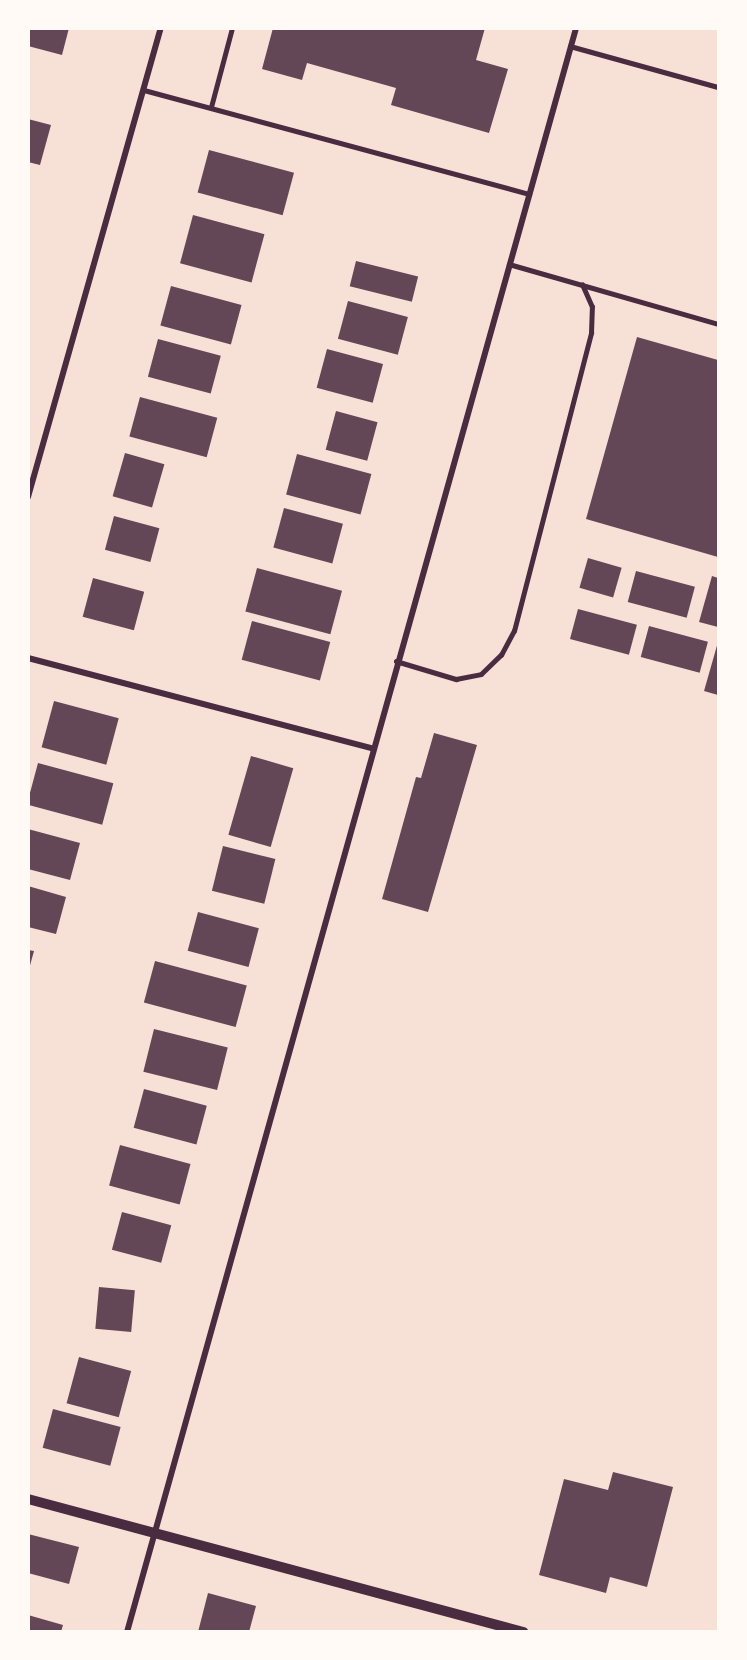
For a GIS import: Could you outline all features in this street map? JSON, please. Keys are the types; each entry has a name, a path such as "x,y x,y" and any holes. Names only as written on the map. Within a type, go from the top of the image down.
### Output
{"street":[{"path":"28,497 161,28"},
{"path":"127,1632 371,748 576,28"},
{"path":"28,658 371,748"},
{"path":"28,1499 523,1632"}],"lane":[{"path":"211,107 232,28"},
{"path":"570,46 718,87"},
{"path":"144,90 529,194"},
{"path":"508,264 718,324"},
{"path":"396,661 456,679 481,675 501,655 514,631 591,333 592,307 582,285"}],"building":[{"path":"28,28 69,28 62,55 28,46"},
{"path":"273,28 485,28 476,60 508,69 489,133 391,105 396,88 307,63 302,80 262,69"},
{"path":"28,119 51,125 40,165 28,162"},
{"path":"209,150 294,173 283,215 198,193"},
{"path":"193,215 264,234 252,282 180,263"},
{"path":"356,261 418,276 412,302 350,286"},
{"path":"171,286 242,305 231,344 160,326"},
{"path":"348,301 408,317 398,355 338,339"},
{"path":"637,337 718,360 718,557 586,519"},
{"path":"158,339 221,356 211,393 148,377"},
{"path":"327,349 383,364 373,403 317,388"},
{"path":"140,397 217,418 207,457 129,437"},
{"path":"336,411 378,422 367,461 326,450"},
{"path":"125,453 164,464 152,508 113,496"},
{"path":"297,454 371,474 361,514 286,495"},
{"path":"284,508 343,524 332,563 273,548"},
{"path":"114,516 159,528 150,562 105,550"},
{"path":"588,558 622,568 613,597 579,588"},
{"path":"257,568 342,591 330,634 245,611"},
{"path":"636,571 695,587 687,618 628,602"},
{"path":"712,576 718,578 718,627 699,622"},
{"path":"93,578 144,592 134,630 83,617"},
{"path":"578,609 637,625 629,655 570,639"},
{"path":"252,621 330,642 320,681 242,660"},
{"path":"649,626 708,642 700,673 641,657"},
{"path":"718,642 718,695 704,691"},
{"path":"54,701 119,718 106,765 42,747"},
{"path":"434,733 477,745 428,912 382,899 416,777 421,778"},
{"path":"251,756 293,768 271,847 228,835"},
{"path":"38,763 113,783 102,825 28,805"},
{"path":"28,829 80,843 70,880 28,869"},
{"path":"223,846 275,859 264,904 212,891"},
{"path":"28,886 66,897 56,934 28,927"},
{"path":"198,912 259,928 249,967 188,951"},
{"path":"28,950 34,951 29,969 28,969"},
{"path":"155,961 247,986 236,1027 144,1003"},
{"path":"154,1029 228,1047 217,1090 143,1072"},
{"path":"144,1089 207,1106 196,1144 134,1128"},
{"path":"120,1145 191,1164 180,1204 109,1186"},
{"path":"122,1212 171,1225 161,1263 112,1250"},
{"path":"99,1287 135,1290 131,1332 95,1329"},
{"path":"79,1357 131,1371 119,1417 67,1403"},
{"path":"53,1409 121,1427 110,1466 43,1448"},
{"path":"613,1472 673,1487 647,1587 610,1577 606,1593 539,1575 564,1479 608,1490"},
{"path":"28,1534 79,1547 69,1584 28,1573"},
{"path":"208,1593 256,1606 249,1632 198,1632"},
{"path":"28,1615 63,1625 61,1632 28,1632"}]}
